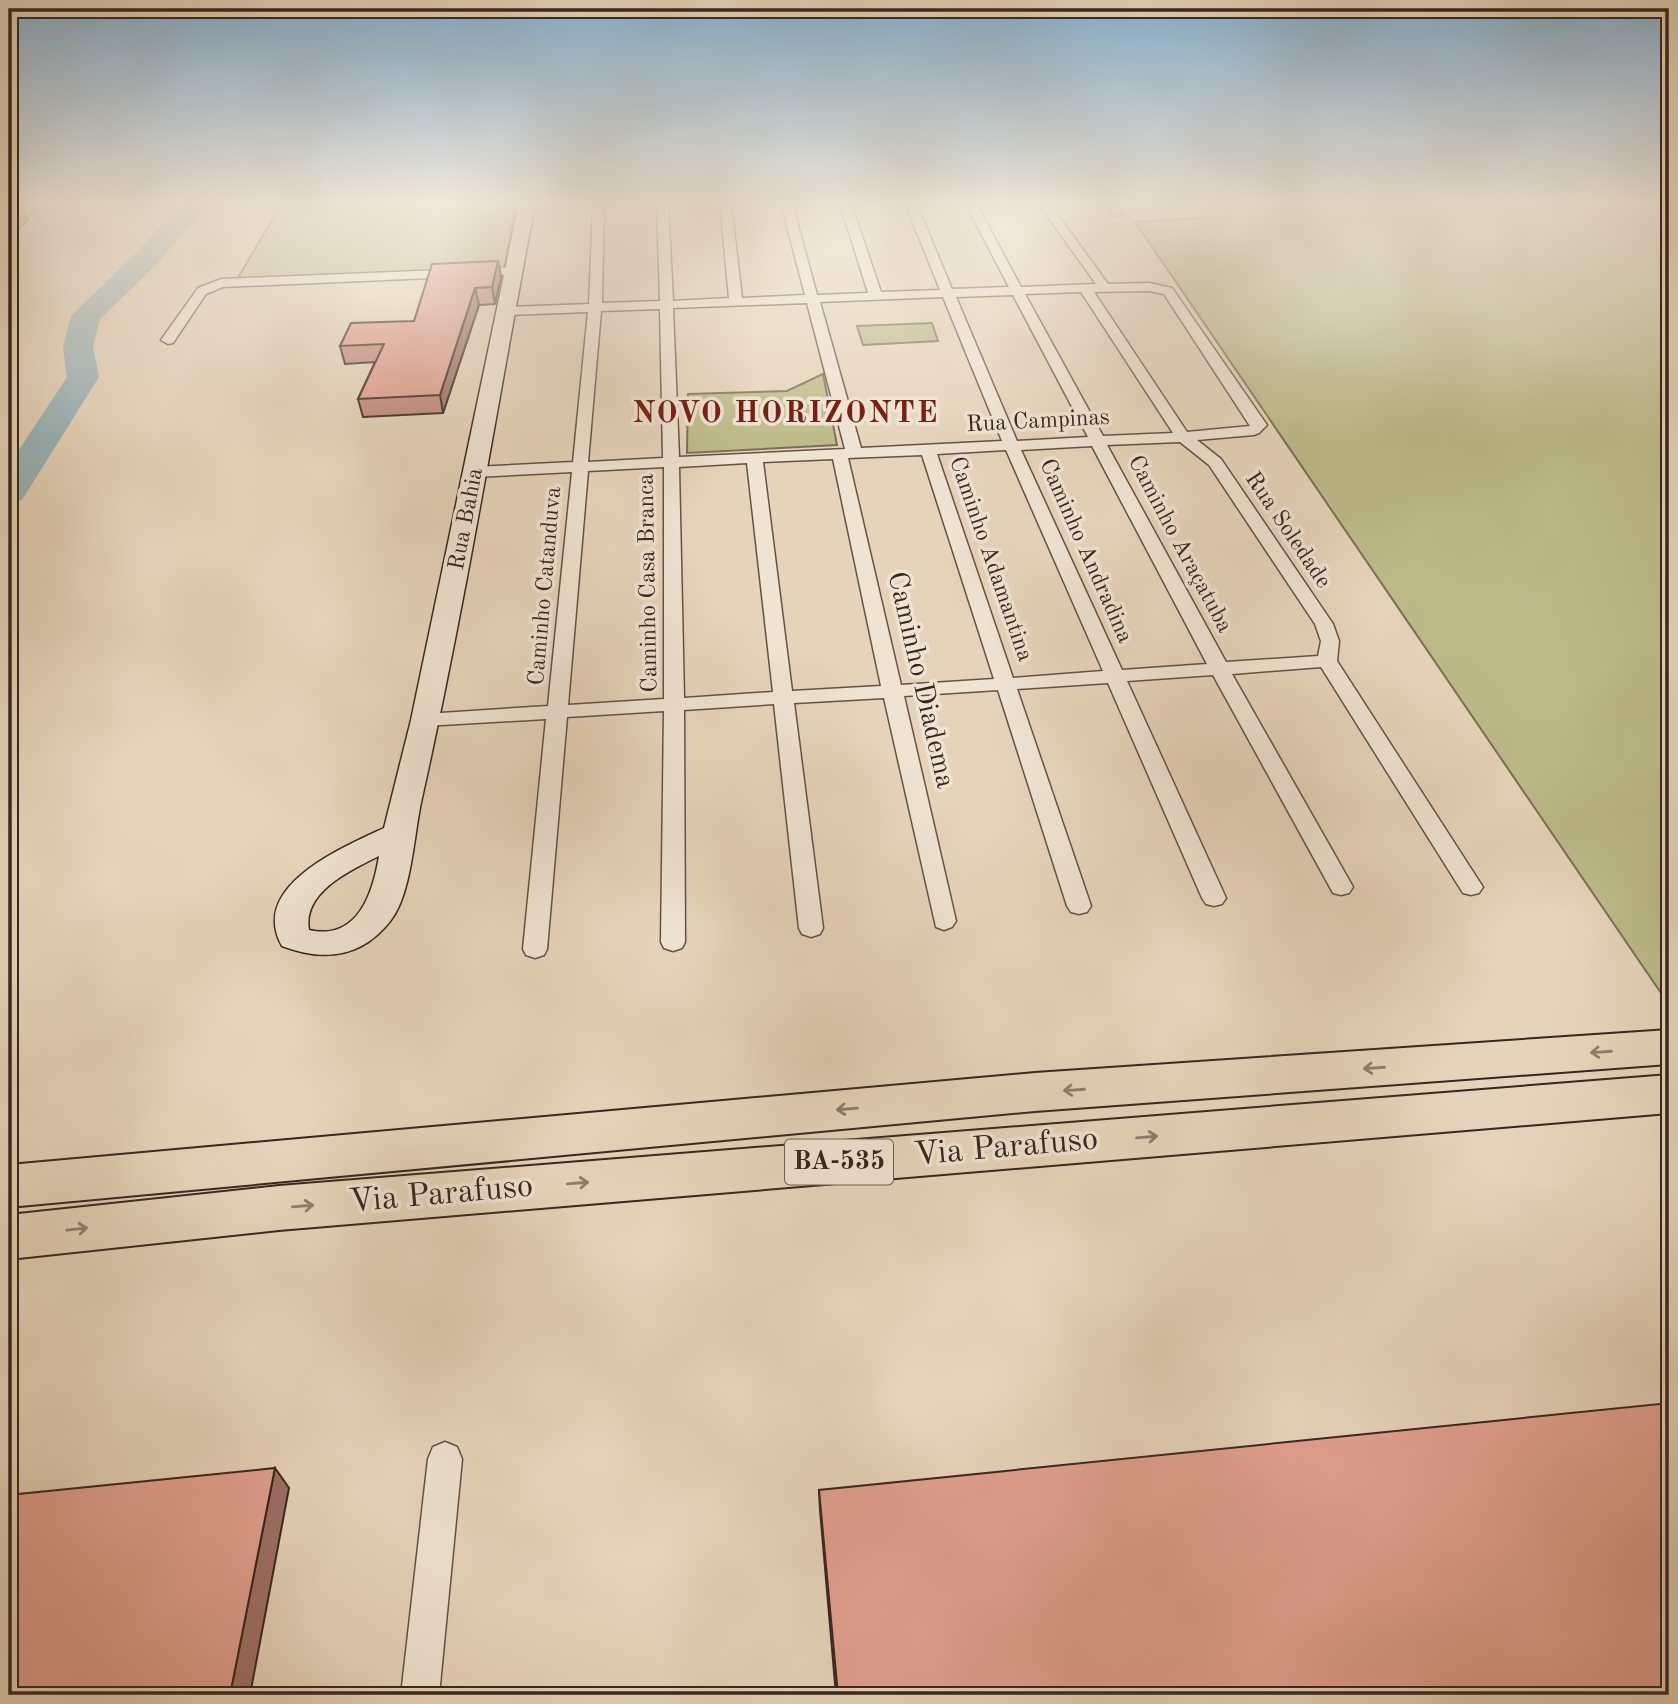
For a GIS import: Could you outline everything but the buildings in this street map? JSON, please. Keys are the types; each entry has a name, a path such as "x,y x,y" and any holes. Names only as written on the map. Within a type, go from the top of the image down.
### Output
{"highway":[{"name":"Via Parafuso","path":"9,1186 1034,1093 1669,1047"},
{"name":"Via Parafuso","path":"9,1237 293,1207 1669,1094"}],"street":[{"path":"168,340 202,291 221,283 233,283"},
{"name":"Rua Bahia","path":"398,834 425,720 512,283"},
{"name":"Caminho Catanduva","path":"535,949 596,283"},
{"name":"Caminho Casa Branca","path":"666,283 674,704 673,942"},
{"path":"734,283 736,302"},
{"name":"Caminho Diadema","path":"806,283 847,453 892,692 944,921"},
{"path":"871,283 876,297"},
{"name":"Caminho Andradina","path":"944,283 1011,445 1214,898"},
{"path":"1012,283 1097,441"},
{"path":"1101,283 1105,288"},
{"path":"507,311 1149,287 1168,292 1259,425 1254,430 1183,437"},
{"name":"Rua Soledade","path":"1085,288 1183,437 1215,462 1324,624 1331,641 1327,661"},
{"name":"Rua Campinas","path":"475,472 1183,437"},
{"name":"Caminho Araçatuba","path":"1097,441 1220,670"},
{"name":"Caminho Adamantina","path":"928,449 1079,906"},
{"path":"754,457 811,928"},
{"path":"425,720 892,692 1327,661 1471,887"},
{"path":"1220,670 1341,887"},
{"path":"421,1695 445,1459"}],"shaded area":[{"path":"235,283 305,283 233,286"},
{"path":"1176,283 1669,283 1669,993 1661,993"},
{"path":"932,323 938,341 863,345 857,326"},
{"path":"823,374 837,445 687,453 688,394 787,391"}],"waterway":[{"path":"9,492 83,377 78,347 86,316 121,283"}],"district":[{"name":"NOVO HORIZONTE","path":"786,414"}]}
